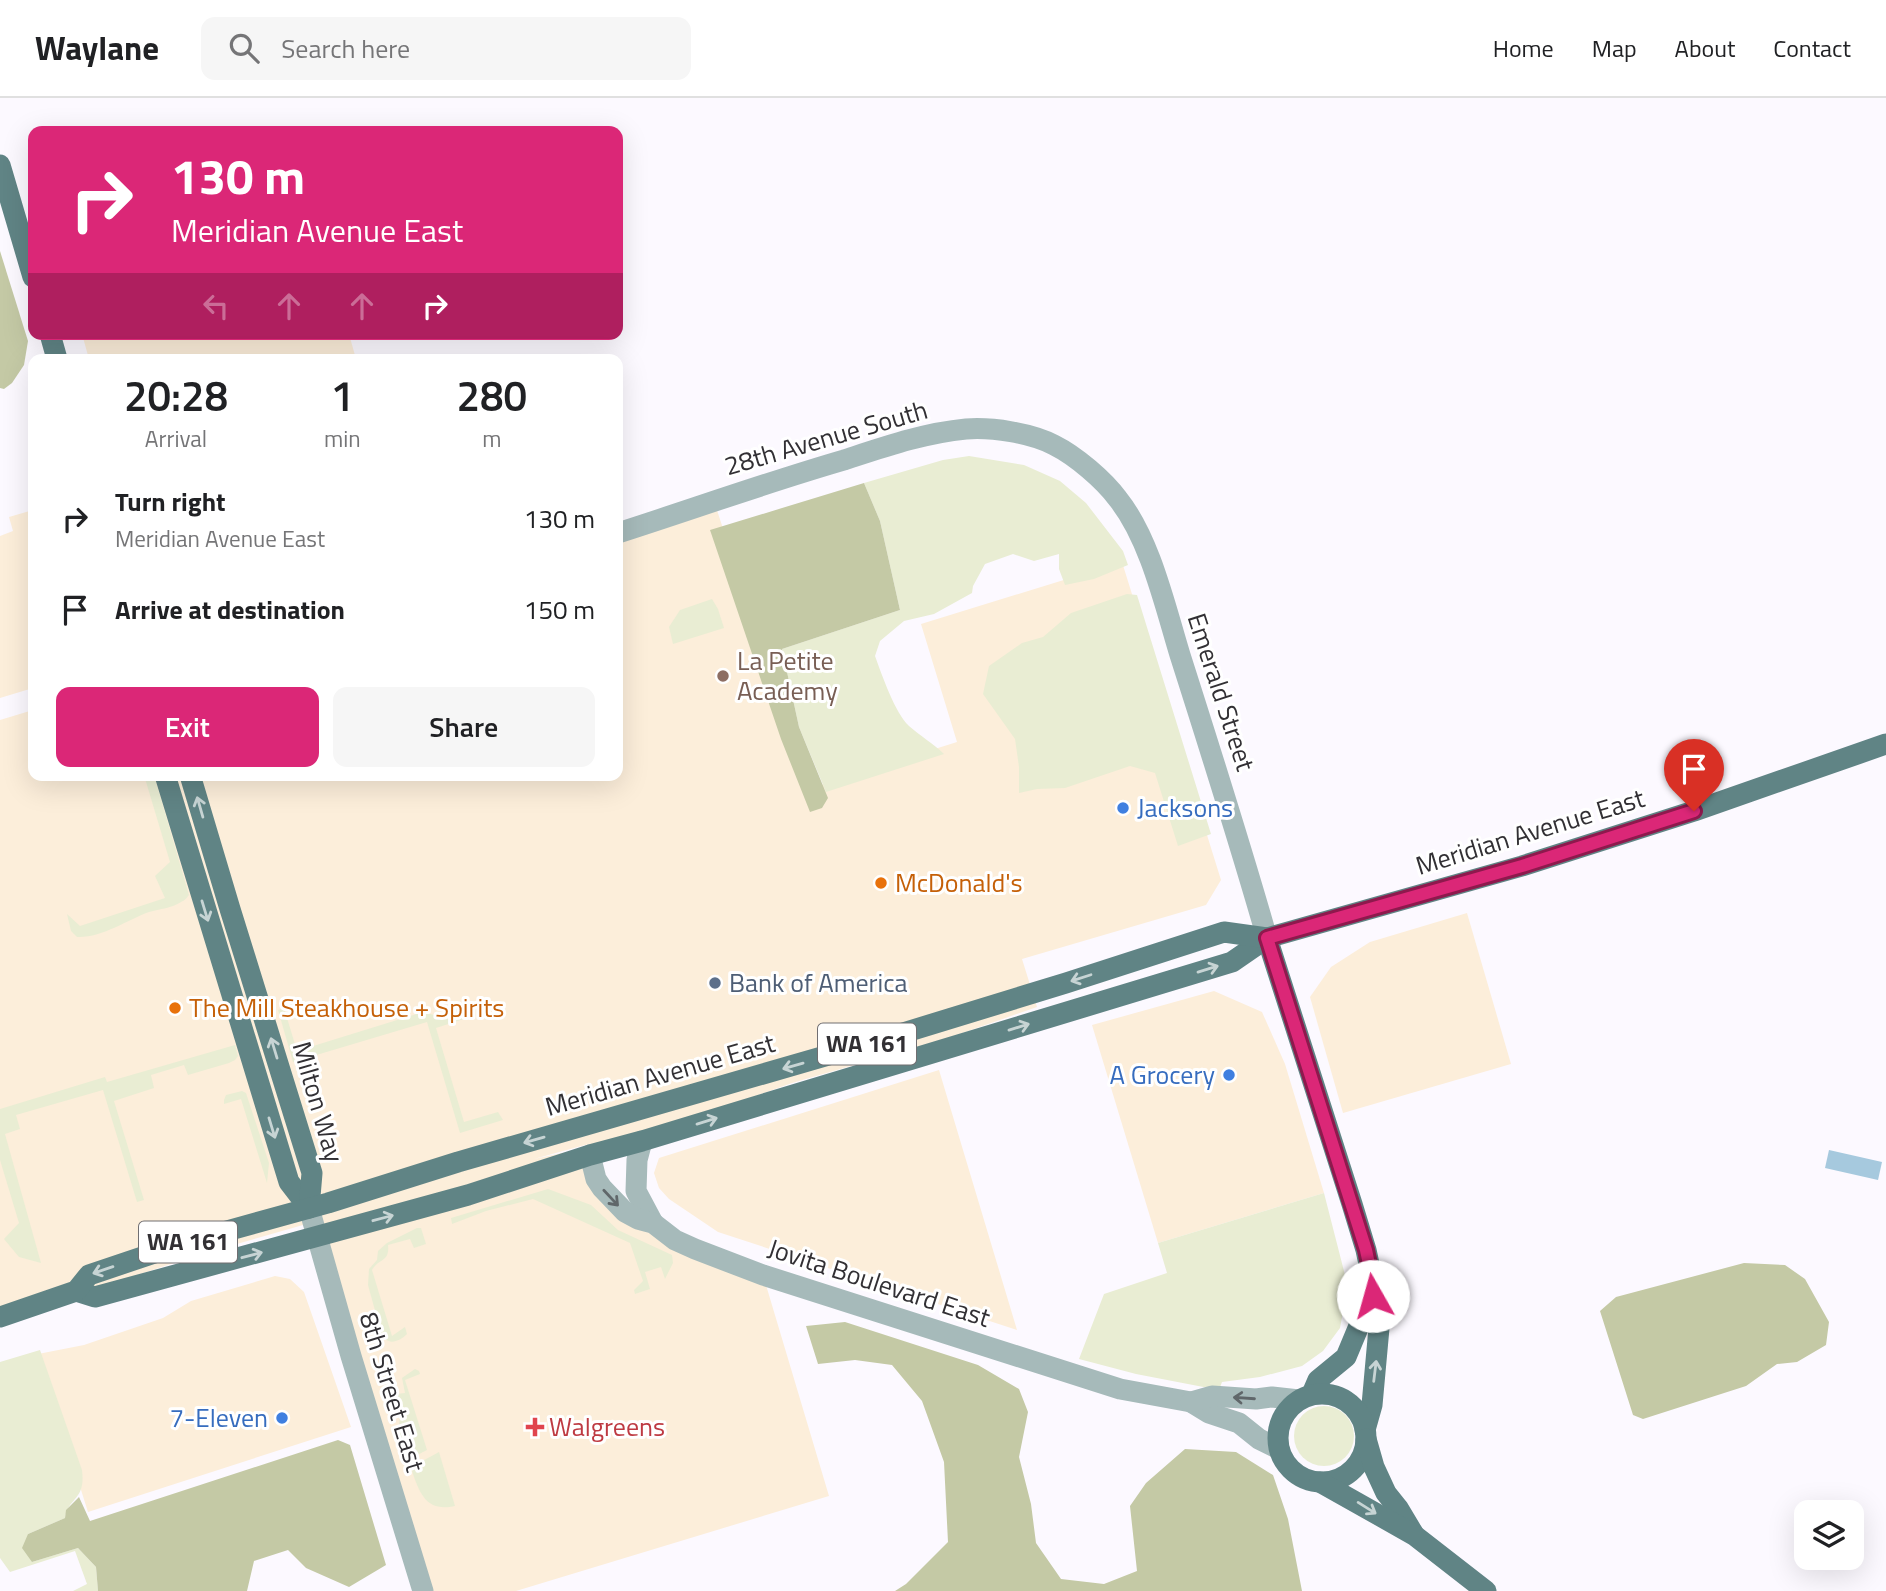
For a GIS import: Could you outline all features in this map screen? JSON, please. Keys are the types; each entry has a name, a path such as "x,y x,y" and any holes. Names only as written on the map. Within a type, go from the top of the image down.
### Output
{"main road":[{"path":"0,165 28,260"},
{"name":"Meridian Avenue East","path":"76,1291 95,1297 468,1195 590,1155 1232,962 1267,938 1522,866 1694,811 1886,744"},
{"name":"Milton Way","path":"167,781 289,1182 309,1208"},
{"name":"Milton Way","path":"193,781 312,1173 309,1208"},
{"path":"183,837 203,856 218,898 230,909"},
{"name":"Meridian Avenue East","path":"0,1317 76,1291 89,1275 187,1242 804,1063 1224,932 1267,938"},
{"name":"Emerald Street","path":"1267,938 1366,1250 1372,1278 1379,1328 1365,1435"},
{"path":"886,1067 897,1051 906,1046 991,1019 1007,1010 1015,999"},
{"path":"1376,1311 1361,1321 1346,1357 1318,1380 1306,1397 1288,1409 1281,1421 1279,1449 1285,1462 1295,1472 1320,1482 1414,1535 1486,1591"},
{"path":"1306,1397 1326,1394 1340,1397 1351,1404 1359,1414 1374,1468 1386,1493 1414,1535"},
{"path":"1320,1482 1335,1480 1348,1474 1358,1464 1364,1452 1365,1435"}],"street":[{"name":"28th Avenue South","path":"623,531 756,486 925,435 969,429 996,430 1026,435 1054,444"},
{"name":"Emerald Street","path":"1054,444 1105,483 1137,528 1160,590 1267,938"},
{"path":"642,1141 637,1160 636,1191 653,1223"},
{"name":"Jovita Boulevard East","path":"590,1155 596,1180 625,1212 653,1223 676,1240 763,1275 1120,1389 1191,1402 1209,1413 1239,1423 1259,1439 1279,1449"},
{"name":"8th Street East","path":"309,1208 423,1591"},
{"name":"Jovita Boulevard East","path":"1191,1402 1212,1396 1256,1399 1306,1397"}],"shaded area":[{"path":"84,340 351,340 355,354 88,354"},
{"path":"714,501 808,789 957,742 921,624 1122,562 1221,880 1206,905 1022,959 1037,1007 948,1038 792,1083 640,1137 585,1145 534,1159 585,1148 612,1200 763,1275 829,1496 516,1591 423,1591 310,1223 0,1317 0,720 28,712 28,781 623,781 623,531"},
{"path":"28,511 28,690 0,698 0,536 13,531 9,517"},
{"path":"1467,913 1511,1064 1343,1113 1310,997 1331,967 1370,942"},
{"path":"1214,991 1262,1012 1285,1064 1324,1193 1158,1243 1092,1025"},
{"path":"939,1070 1017,1330 718,1232 669,1199 659,1188 654,1173 659,1158"},
{"path":"275,1276 290,1279 304,1292 351,1427 88,1512 38,1354 84,1345 163,1318 191,1301"}],"green space":[{"path":"0,251 28,341 24,365 12,383 4,389 0,388"},
{"path":"969,456 1024,465 1060,481 1086,503 1123,551 1128,565 1094,579 1065,585 1059,569 1059,554 1034,561 1013,554 985,564 972,593 934,614 904,621 880,641 875,656 889,693 904,720 944,754 826,792 799,727 782,649 900,610 880,521 864,483 943,460"},
{"path":"864,483 880,521 900,610 782,649 799,727 828,798 822,808 810,812 781,739 710,530"},
{"path":"1127,594 1137,595 1211,834 1178,846 1155,773 1130,766 1065,788 1019,793 1015,739 983,694 989,666 1022,643 1043,637 1071,613"},
{"path":"712,599 724,628 673,644 669,627 680,610"},
{"path":"146,781 156,781 189,895 174,906 149,912 96,935 77,937 71,931 67,914 80,926 165,898 155,876 170,862"},
{"path":"284,1008 297,1051 423,1012 453,1020 470,1015 436,1028 464,1122 498,1112 503,1120 460,1133 427,1022 293,1062 278,1010"},
{"path":"235,1045 238,1056 229,1063 188,1075 184,1065 151,1075 154,1088 114,1101 144,1200 137,1202 103,1090 16,1115 20,1129 5,1134 41,1263 19,1257 4,1239 19,1223 0,1160 0,1109 105,1077 107,1082"},
{"path":"242,1091 246,1093 269,1163 267,1183 241,1099 224,1104 226,1095"},
{"path":"548,1189 591,1205 618,1230 672,1255 673,1263 665,1279 661,1267 645,1272 650,1289 635,1294 634,1290 643,1281 630,1243 533,1199 486,1211 452,1224 451,1218"},
{"path":"1324,1193 1345,1275 1345,1301 1340,1328 1323,1351 1302,1366 1260,1377 1222,1382 1219,1390 1136,1374 1079,1359 1104,1294 1167,1273 1158,1243"},
{"path":"421,1228 426,1244 414,1248 410,1239 388,1245 386,1257 372,1270 392,1336 405,1327 407,1334 391,1342 382,1336 368,1285 369,1269 377,1260 378,1251 387,1243"},
{"path":"1744,1263 1785,1265 1805,1279 1829,1322 1826,1345 1797,1362 1777,1364 1746,1386 1643,1419 1633,1415 1600,1311 1616,1297"},
{"path":"845,1322 978,1365 1019,1389 1028,1412 1019,1457 1031,1504 1036,1543 1061,1579 1104,1584 1137,1571 1130,1506 1146,1483 1185,1449 1236,1452 1273,1475 1288,1519 1302,1591 895,1591 906,1584 948,1542 944,1462 922,1401 892,1365 855,1360 818,1364 806,1326"},
{"path":"40,1350 82,1470 83,1480 65,1518 28,1534 32,1562 78,1548 96,1567 98,1591 73,1591 87,1584 75,1551 10,1572 0,1558 0,1362"},
{"path":"415,1369 420,1374 405,1380 427,1450 413,1460 407,1475 397,1441 400,1417 396,1394 405,1393 402,1378"},
{"path":"1324,1406 1336,1408 1349,1419 1354,1436 1352,1448 1341,1461 1324,1466 1312,1464 1299,1453 1294,1436 1296,1424 1307,1411"},
{"path":"338,1440 350,1445 386,1565 349,1587 306,1568 288,1550 254,1561 247,1591 98,1591 96,1567 78,1548 32,1562 22,1548 28,1534 65,1518 66,1510 79,1497 90,1521"},
{"path":"439,1452 455,1506 438,1506 426,1500 412,1471 417,1464"}],"water":[{"path":"1829,1150 1882,1162 1878,1180 1825,1168"}],"place":[{"name":"La Petite Academy","path":"723,676"},
{"name":"Jacksons","path":"1123,808"},
{"name":"McDonald's","path":"881,883"},
{"name":"Bank of America","path":"715,983"},
{"name":"The Mill Steakhouse + Spirits","path":"175,1008"},
{"name":"A Grocery","path":"1229,1075"},
{"name":"7-Eleven","path":"282,1418"},
{"name":"Walgreens","path":"535,1427"}],"route":[{"path":"1373,1296 1366,1250 1267,938 1522,866 1694,811"}]}
